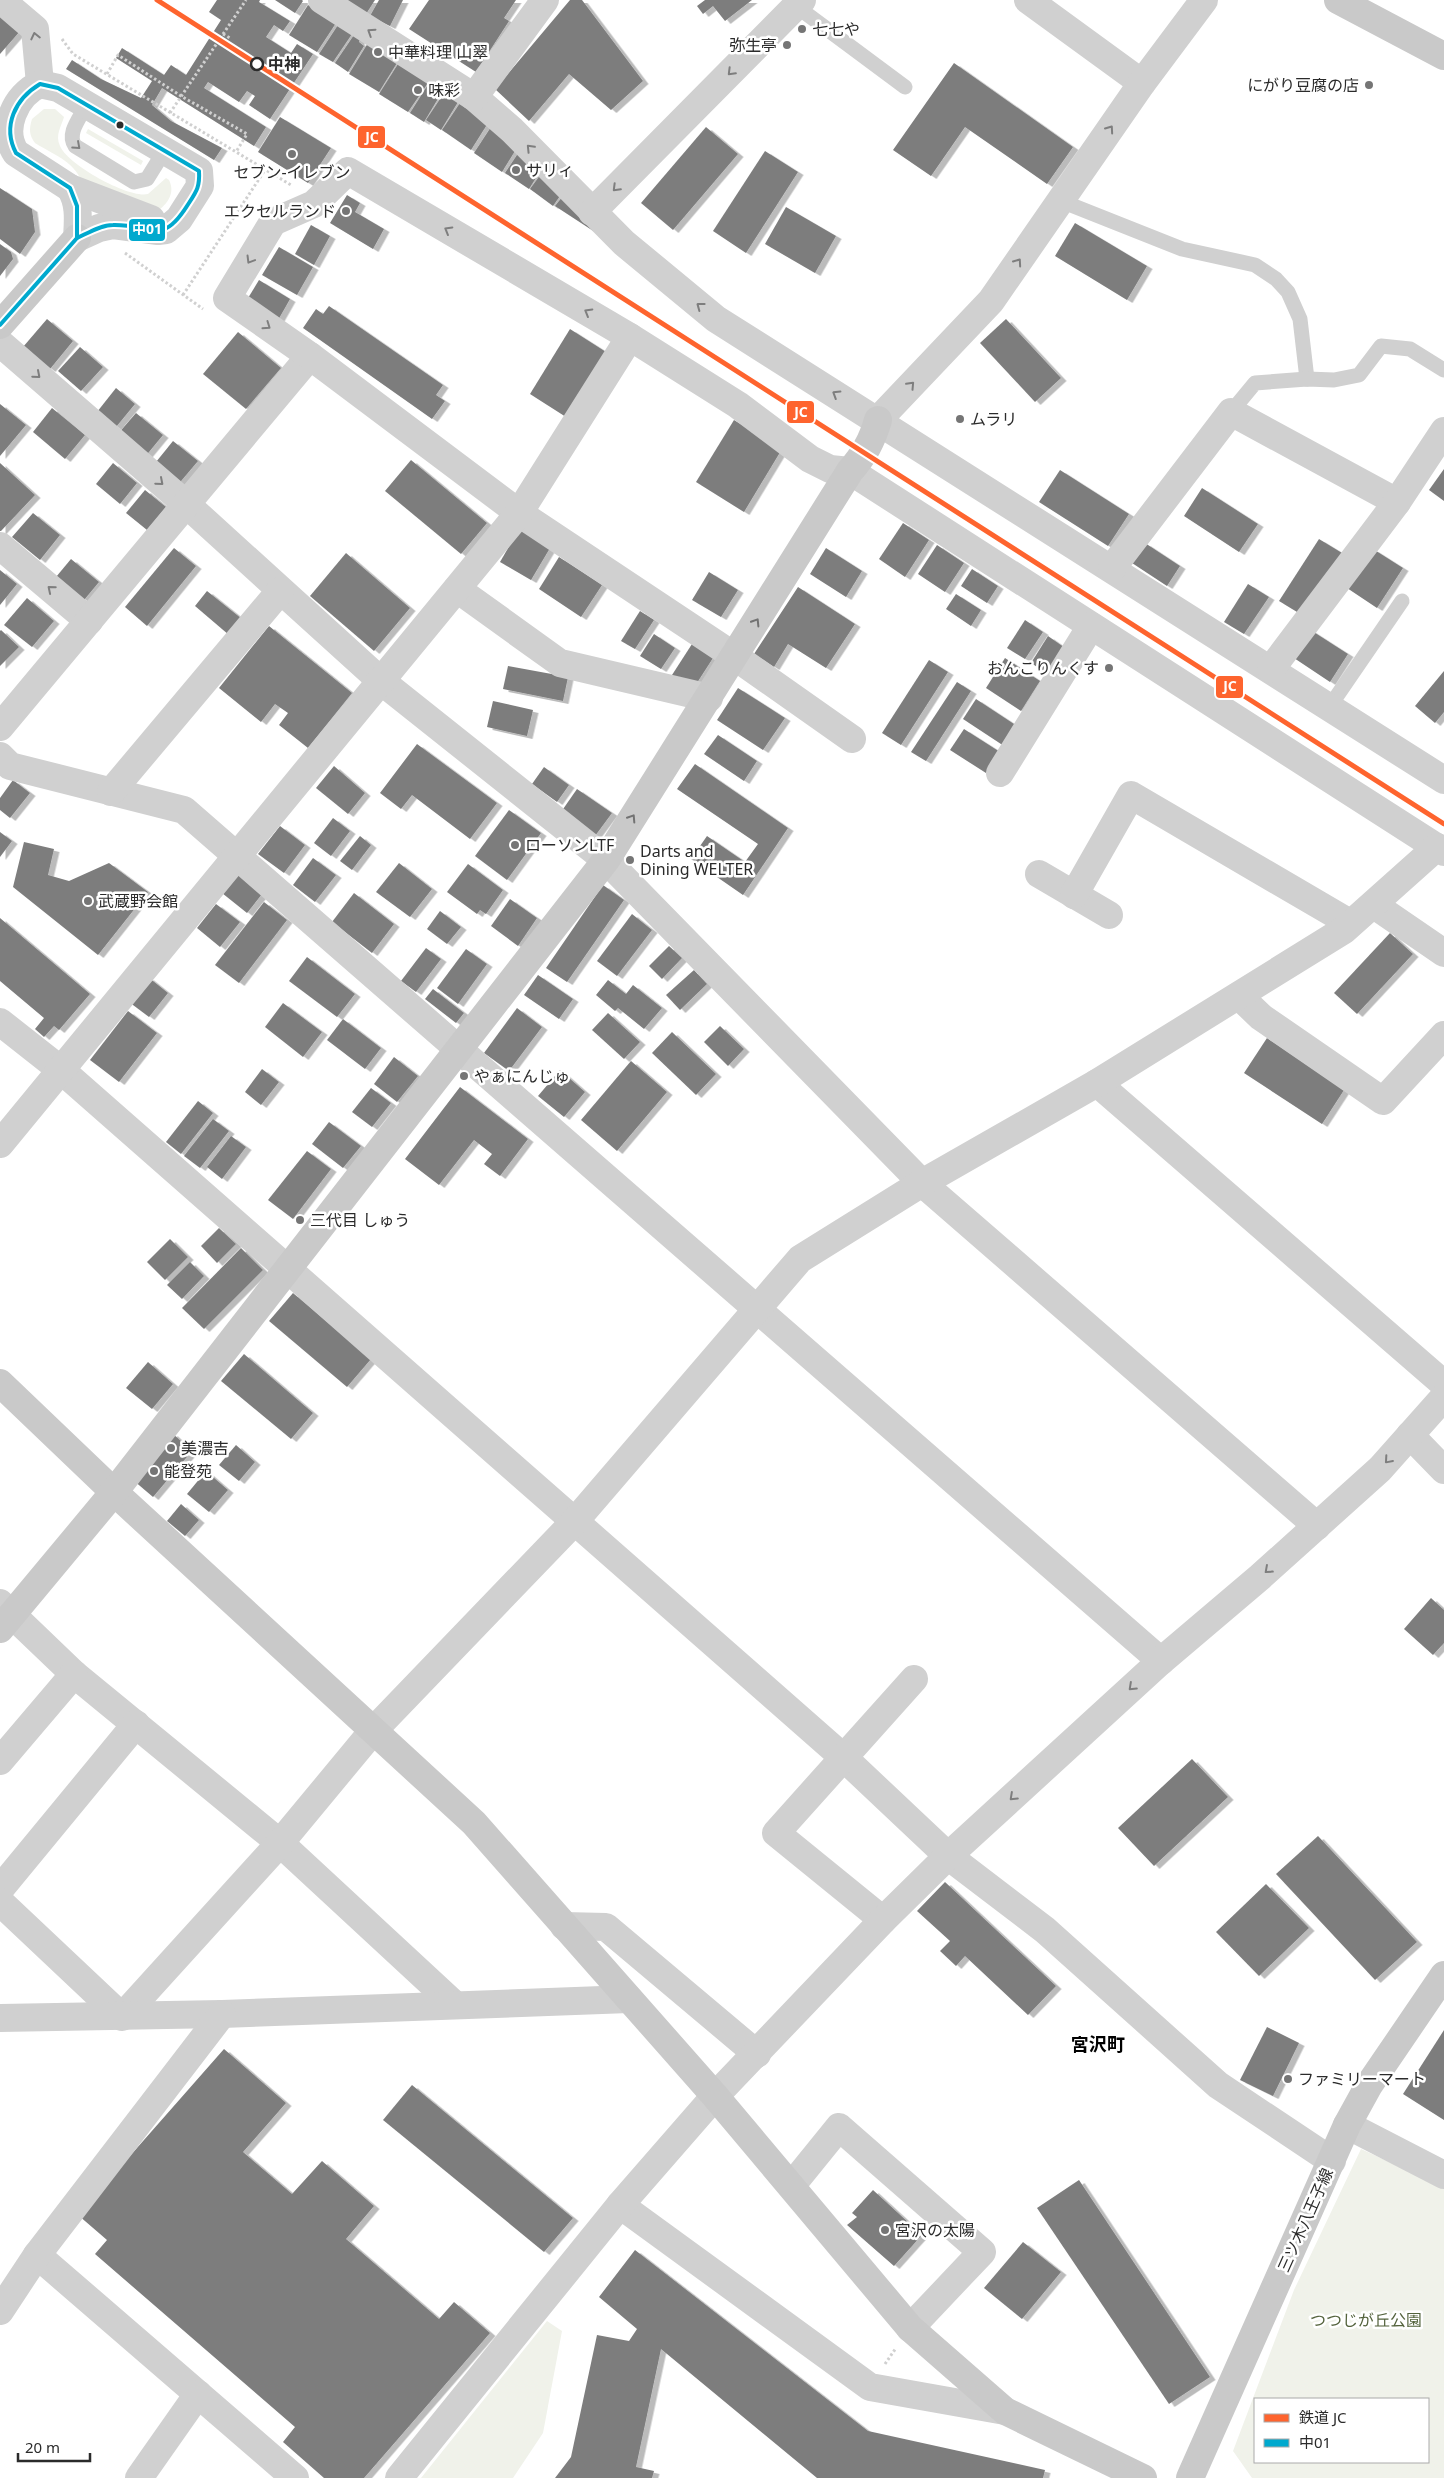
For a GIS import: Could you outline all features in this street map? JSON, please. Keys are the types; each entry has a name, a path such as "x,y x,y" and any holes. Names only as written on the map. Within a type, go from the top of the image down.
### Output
{"street":[{"path":"1,0 35,29 40,84"},
{"path":"322,0 474,97 512,130 592,212 651,266 716,319 1330,706 1444,780"},
{"path":"474,97 545,0"},
{"path":"1028,0 1142,82"},
{"path":"455,2006 280,1843 4,1615 114,1492 606,860 850,472 869,447 878,420 991,301 1142,82 1204,0"},
{"path":"1338,0 1444,56"},
{"path":"592,212 799,3"},
{"path":"0,325 78,238 98,228 112,225 158,231 166,230 179,219 200,186 201,178 194,167 88,104 58,88 40,84 30,88 16,108 4,137 16,153 70,188 157,221 165,223 179,219"},
{"path":"122,2017 280,1843 372,1732 575,1521 800,1259 922,1183 1097,1083 1344,930 1440,850 850,472 830,469 810,459 738,405 630,337 348,171 314,204 273,222 227,298 310,356 519,513 734,656 852,739"},
{"path":"70,188 75,195 77,206 78,238"},
{"path":"0,1144 519,513 630,337"},
{"path":"0,343 186,504 381,682 606,860 922,1183 1317,1526"},
{"path":"0,727 310,356"},
{"path":"1112,568 1231,412 1397,502"},
{"path":"1271,669 1397,502 1444,431"},
{"path":"0,546 88,621"},
{"path":"456,589 560,663 709,698"},
{"path":"111,792 280,591"},
{"path":"1000,773 1091,626"},
{"path":"0,756 10,766 184,810 1161,1661"},
{"path":"1074,895 1131,795 1350,924"},
{"path":"1039,874 1109,915"},
{"path":"1374,905 1444,953"},
{"path":"1240,996 1261,1017 1383,1101 1444,1035"},
{"path":"0,1022 61,1070 575,1521 844,1758 948,1856 1045,1930 1218,2085 1332,2161"},
{"path":"1097,1083 1444,1384"},
{"path":"0,1383 114,1492 372,1732 474,1824 716,2096 910,2328 1005,2411 1143,2478"},
{"path":"399,2478 620,2204 716,2096 883,1920 948,1856 1161,1661 1380,1470 1444,1398"},
{"path":"1410,1435 1444,1470"},
{"path":"0,1762 74,1674"},
{"path":"883,1920 776,1833 914,1679"},
{"path":"0,1889 136,1724"},
{"path":"0,1902 122,2017"},
{"path":"564,1926 606,1927 757,2054"},
{"name":"三ツ木八王子線","path":"1190,2478 1347,2125 1370,2085 1444,1975"},
{"path":"0,2018 122,2017 629,2000"},
{"path":"0,2311 37,2255 222,2014"},
{"path":"1347,2125 1444,2175"},
{"path":"792,2185 840,2127 982,2252 910,2328"},
{"path":"620,2204 870,2387 1005,2411"},
{"path":"37,2255 295,2478"},
{"path":"139,2478 198,2394"}],"lane":[{"path":"799,3 905,87"},
{"path":"88,104 71,134 71,140 75,146 134,182 147,179 165,150"},
{"path":"1061,200 1182,249 1255,265 1276,279 1288,292 1300,319 1307,379"},
{"path":"1231,412 1255,383 1307,379 1334,380 1359,375 1381,346 1410,349 1444,370"},
{"path":"1330,706 1402,601"}],"path":[{"path":"170,113 246,0"},
{"path":"223,34 230,38"},
{"path":"106,74 118,54 181,96 247,134 236,152"},
{"path":"183,295 265,170"},
{"path":"122,251 209,314"},
{"path":"870,2387 910,2328"}],"green space":[{"path":"44,109 55,109 64,117 58,138 60,146 74,162 114,186 139,194 148,194 166,178 171,184 171,193 166,204 159,210 85,188 71,165 33,140 30,132 32,119"},
{"path":"88,129 143,161 141,165 86,133"},
{"name":"つつじが丘公園","path":"1361,2149 1444,2187 1444,2478 1252,2478 1233,2451 1294,2290"},
{"path":"547,2321 562,2331 543,2433 513,2478 421,2478"}],"building":[{"path":"217,0 260,0 259,2 290,21 283,31 274,25 266,37 291,53 297,44 313,54 270,119 249,105 255,96 247,91 239,102 208,82 204,88 266,127 254,146 162,88 152,105 171,121 222,148 214,160 66,69 72,60 101,79 141,98 152,81 116,58 122,48 164,75 171,65 186,75 221,20 209,12"},
{"path":"275,0 302,0 303,1 295,13"},
{"path":"342,0 375,0 366,14"},
{"path":"379,0 403,0 390,26 370,16"},
{"path":"429,0 516,0 504,18 509,21 476,72 409,29"},
{"path":"570,0 582,0 643,81 611,110 569,74 529,121 495,89"},
{"path":"705,0 752,0 725,21 713,6 703,14 697,6"},
{"path":"308,5 336,23 317,52 289,35"},
{"path":"0,12 21,30 0,54"},
{"path":"338,25 352,34 333,62 319,54"},
{"path":"354,35 360,39 359,42 364,46 348,72 335,63"},
{"path":"368,43 397,63 379,92 349,74"},
{"path":"954,63 1073,147 1047,184 965,127 931,176 893,150"},
{"path":"398,64 428,83 408,112 379,94"},
{"path":"429,83 442,92 424,122 410,113"},
{"path":"444,93 458,102 441,130 426,120"},
{"path":"460,103 488,123 471,150 442,130"},
{"path":"280,117 331,148 308,183 258,152"},
{"path":"491,127 515,151 502,172 474,153"},
{"path":"706,127 738,154 673,230 641,203"},
{"path":"765,151 798,172 746,253 713,231"},
{"path":"519,152 539,173 529,189 505,173"},
{"path":"541,174 562,193 553,206 530,189"},
{"path":"0,188 32,209 35,232 20,254 0,239"},
{"path":"347,195 360,203 355,212 384,229 373,249 330,223"},
{"path":"563,196 604,238 555,206"},
{"path":"786,207 836,236 815,273 765,244"},
{"path":"1075,223 1147,266 1127,300 1055,256"},
{"path":"311,225 330,236 314,265 295,254"},
{"path":"0,244 11,252 13,259 0,276"},
{"path":"279,247 313,267 297,295 262,275"},
{"path":"259,280 290,299 277,322 245,303"},
{"path":"329,306 443,385 436,395 445,401 432,419 303,328 316,309 323,314"},
{"path":"47,319 73,341 50,369 23,347"},
{"path":"1006,319 1061,378 1035,402 980,343"},
{"path":"570,329 606,352 566,417 530,394"},
{"path":"238,332 281,368 246,409 203,374"},
{"path":"80,347 103,367 81,391 58,371"},
{"path":"116,388 135,404 116,427 97,412"},
{"path":"0,404 26,425 0,456"},
{"path":"52,408 85,435 65,459 33,432"},
{"path":"136,413 163,435 144,458 117,435"},
{"path":"734,420 782,449 744,512 696,482"},
{"path":"173,441 198,461 176,487 152,467"},
{"path":"411,460 487,523 461,554 385,491"},
{"path":"0,463 35,495 1,531 0,531"},
{"path":"113,463 137,483 120,504 96,484"},
{"path":"1444,469 1444,501 1429,490"},
{"path":"1060,470 1129,514 1108,546 1039,502"},
{"path":"1202,488 1258,524 1239,552 1184,516"},
{"path":"145,490 166,507 147,530 126,513"},
{"path":"33,513 60,535 40,560 12,537"},
{"path":"903,523 929,540 905,577 879,559"},
{"path":"519,529 550,548 531,580 500,562"},
{"path":"1319,539 1342,553 1302,615 1279,601"},
{"path":"1145,543 1180,566 1167,586 1132,563"},
{"path":"937,545 964,563 945,592 918,574"},
{"path":"174,548 196,566 147,626 125,607"},
{"path":"826,548 862,571 846,597 810,574"},
{"path":"1373,549 1403,568 1377,608 1347,588"},
{"path":"346,553 410,608 374,651 310,596"},
{"path":"559,557 602,585 581,617 539,589"},
{"path":"71,559 99,582 84,600 56,577"},
{"path":"972,569 998,586 987,603 961,586"},
{"path":"0,570 17,584 0,605"},
{"path":"709,572 738,590 721,617 692,600"},
{"path":"1248,584 1269,597 1244,634 1224,622"},
{"path":"798,587 855,624 826,668 788,644 774,667 754,654"},
{"path":"207,591 242,619 229,635 195,606"},
{"path":"956,594 981,610 971,626 946,609"},
{"path":"27,598 54,621 32,647 4,625"},
{"path":"640,611 654,620 635,649 621,641"},
{"path":"1025,620 1043,632 1025,659 1007,648"},
{"path":"269,626 352,693 308,748 279,725 288,713 275,704 261,722 219,688"},
{"path":"1309,629 1348,654 1330,682 1291,656"},
{"path":"0,631 19,647 0,666"},
{"path":"654,634 675,648 661,669 640,656"},
{"path":"1048,636 1068,650 1051,676 1031,663"},
{"path":"692,644 713,658 693,689 672,675"},
{"path":"1005,658 1040,681 1021,711 986,688"},
{"path":"929,660 948,672 901,745 882,733"},
{"path":"508,666 568,677 563,701 503,689"},
{"path":"1444,671 1444,712 1435,723 1415,706"},
{"path":"957,682 971,691 926,761 911,752"},
{"path":"738,688 785,718 763,750 717,720"},
{"path":"976,699 1017,726 1004,746 963,719"},
{"path":"493,701 533,710 527,736 487,727"},
{"path":"964,729 1000,752 986,773 950,750"},
{"path":"718,735 757,761 744,781 704,754"},
{"path":"417,744 497,803 470,839 412,795 401,809 380,793"},
{"path":"695,764 788,828 743,895 691,859 707,836 745,862 758,844 677,789"},
{"path":"334,766 365,793 348,814 316,788"},
{"path":"544,767 569,785 557,802 532,784"},
{"path":"13,780 30,793 10,818 0,810 0,798"},
{"path":"577,789 612,813 595,836 561,812"},
{"path":"509,810 541,833 507,880 475,856"},
{"path":"333,818 350,831 331,856 314,843"},
{"path":"280,826 305,845 284,873 258,854"},
{"path":"0,832 12,841 0,857"},
{"path":"360,836 371,845 352,870 340,861"},
{"path":"24,842 54,849 48,875 69,881 109,863 148,892 98,955 13,887"},
{"path":"313,858 336,875 315,902 293,885"},
{"path":"399,863 432,889 410,917 376,892"},
{"path":"468,864 503,890 486,914 480,910 477,914 447,892"},
{"path":"240,869 266,889 247,913 222,893"},
{"path":"603,885 624,900 567,982 546,968"},
{"path":"354,893 394,924 372,953 332,922"},
{"path":"510,899 537,918 518,946 491,926"},
{"path":"264,902 287,920 239,983 215,965"},
{"path":"216,904 240,922 220,947 197,928"},
{"path":"440,911 461,927 447,944 427,929"},
{"path":"632,914 652,930 617,976 597,961"},
{"path":"0,918 90,994 59,1030 54,1026 44,1037 35,1029 44,1018 0,981"},
{"path":"1390,933 1413,954 1357,1014 1334,993"},
{"path":"669,946 682,958 662,979 649,966"},
{"path":"426,948 441,959 416,992 401,981"},
{"path":"466,949 487,964 458,1004 437,988"},
{"path":"307,957 355,994 337,1017 289,981"},
{"path":"694,970 707,984 680,1010 666,995"},
{"path":"538,975 573,999 559,1019 524,995"},
{"path":"148,977 168,993 149,1017 129,1002"},
{"path":"608,980 626,994 633,985 662,1008 644,1029 618,1008 615,1011 596,995"},
{"path":"433,989 464,1013 456,1023 425,999"},
{"path":"283,1003 322,1032 303,1057 265,1027"},
{"path":"517,1008 542,1027 509,1071 484,1053"},
{"path":"128,1011 157,1033 119,1082 90,1060"},
{"path":"608,1013 640,1042 624,1059 592,1030"},
{"path":"343,1019 381,1048 365,1069 327,1040"},
{"path":"720,1026 744,1049 728,1066 704,1042"},
{"path":"672,1032 716,1074 696,1095 652,1053"},
{"path":"1267,1038 1344,1090 1322,1124 1244,1073"},
{"path":"394,1057 418,1076 397,1102 374,1084"},
{"path":"631,1061 667,1092 617,1151 581,1120"},
{"path":"262,1069 279,1082 261,1105 245,1092"},
{"path":"560,1070 585,1092 564,1117 538,1096"},
{"path":"460,1087 528,1139 500,1176 484,1164 492,1154 474,1140 439,1185 405,1159"},
{"path":"371,1088 391,1103 372,1127 352,1112"},
{"path":"198,1101 213,1113 181,1154 166,1142"},
{"path":"213,1119 229,1131 200,1168 184,1156"},
{"path":"329,1122 361,1146 343,1168 312,1144"},
{"path":"231,1136 246,1147 222,1179 207,1167"},
{"path":"307,1151 331,1169 293,1219 268,1200"},
{"path":"219,1228 236,1244 217,1263 201,1246"},
{"path":"170,1239 188,1257 165,1280 147,1262"},
{"path":"241,1248 263,1270 204,1329 182,1308"},
{"path":"190,1262 204,1276 182,1299 167,1285"},
{"path":"293,1293 371,1359 347,1387 269,1321"},
{"path":"244,1354 313,1413 291,1439 221,1381"},
{"path":"148,1362 173,1384 152,1409 126,1388"},
{"path":"172,1433 192,1451 153,1497 133,1480"},
{"path":"236,1445 255,1462 239,1481 219,1465"},
{"path":"206,1471 228,1490 209,1512 187,1494"},
{"path":"181,1504 199,1520 185,1536 167,1521"},
{"path":"1431,1598 1444,1610 1444,1643 1433,1655 1404,1629"},
{"path":"1192,1759 1228,1797 1154,1866 1118,1828"},
{"path":"1318,1836 1417,1942 1375,1980 1276,1874"},
{"path":"945,1882 1056,1986 1028,2015 965,1956 956,1966 940,1951 950,1941 917,1911"},
{"path":"1266,1884 1309,1928 1259,1976 1216,1932"},
{"path":"1267,2027 1299,2043 1273,2096 1240,2080"},
{"path":"1444,2030 1444,2120 1403,2094"},
{"path":"224,2049 286,2103 243,2152 292,2194 322,2161 374,2206 346,2239 439,2319 454,2302 490,2333 364,2478 324,2478 283,2442 295,2427 95,2254 107,2240 78,2215"},
{"path":"412,2085 573,2218 544,2252 383,2120"},
{"path":"1079,2180 1210,2377 1169,2404 1037,2208"},
{"name":"宮沢の太陽","path":"873,2190 922,2235 894,2266 847,2225 857,2217 852,2213"},
{"path":"1023,2242 1061,2272 1022,2319 984,2288"},
{"path":"635,2250 868,2431 1045,2470 1043,2478 817,2478 661,2349 636,2467 654,2471 652,2478 555,2478 571,2457 597,2335 629,2341 637,2329 599,2297"}],"rail line":[{"name":"JC","path":"157,0 1444,824"}],"transit line":[{"name":"中01","path":"40,84 58,88 199,171 197,190 178,219 162,230 108,225 77,238 77,206 70,188 16,153 12,143 10,133 13,114 24,97 40,84"},
{"name":"中01","path":"0,325 77,238"}],"place":[{"name":"七七や","path":"802,29"},
{"name":"弥生亭","path":"787,45"},
{"name":"中華料理 山翠","path":"378,52"},
{"name":"中神","path":"257,64"},
{"name":"にがり豆腐の店","path":"1369,85"},
{"name":"味彩","path":"418,90"},
{"name":"セブン-イレブン","path":"292,154"},
{"name":"サリィ","path":"516,170"},
{"name":"エクセルランド","path":"346,211"},
{"name":"ムラリ","path":"960,419"},
{"name":"おんこりんくす","path":"1109,668"},
{"name":"ローソンLTF","path":"515,845"},
{"name":"Darts and Dining WELTER","path":"630,860"},
{"name":"武蔵野会館","path":"88,901"},
{"name":"やぁにんじゅ","path":"464,1076"},
{"name":"三代目 しゅう","path":"300,1220"},
{"name":"美濃吉","path":"171,1448"},
{"name":"能登苑","path":"154,1471"},
{"name":"ファミリーマート","path":"1288,2079"},
{"name":"宮沢の太陽","path":"885,2230"}],"district":[{"name":"宮沢町","path":"1098,2044"}]}
